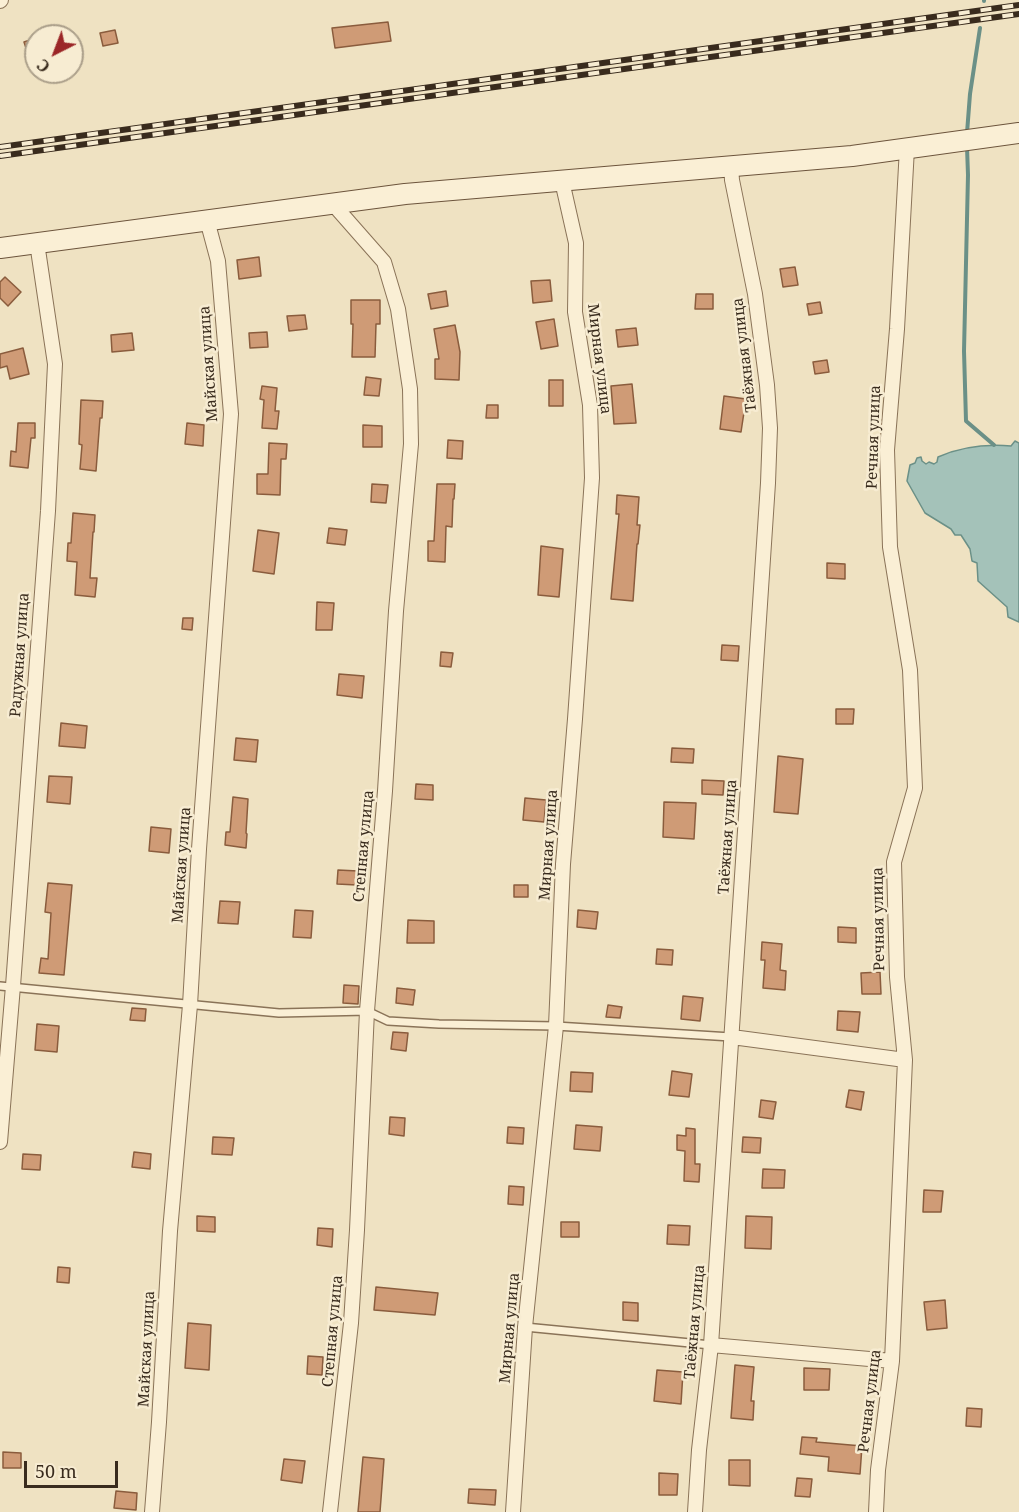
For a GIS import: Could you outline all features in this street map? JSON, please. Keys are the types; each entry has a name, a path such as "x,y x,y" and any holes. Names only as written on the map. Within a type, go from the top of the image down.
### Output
{"street":[{"path":"0,248 405,195 852,156 1019,133"},
{"name":"Речная улица","path":"876,1512 878,1470 892,1361 906,1060 897,977 894,862 915,788 910,670 890,547 887,450 897,329 907,148"},
{"name":"Таёжная улица","path":"695,1512 699,1450 711,1345 770,428 767,385 755,294 730,166"},
{"name":"Мирная улица","path":"513,1512 525,1327 556,1026 563,864 592,478 590,405 574,312 576,243 562,181"},
{"name":"Степная улица","path":"330,1512 351,1323 367,1011 385,790 396,611 411,444 410,389 398,309 384,262 333,204"},
{"name":"Майская улица","path":"152,1512 170,1231 190,1005 199,849 231,414 218,261 207,220"},
{"name":"Радужная улица","path":"0,1142 7,986 48,512 55,364 38,243"},
{"path":"732,1037 906,1060"},
{"path":"711,1345 892,1361"}],"lane":[{"path":"7,986 279,1014 367,1011 388,1021 556,1026 732,1037"},
{"path":"525,1327 711,1345"}],"water":[{"path":"1015,441 1019,443 1019,622 1008,617 1007,607 978,581 977,563 972,561 970,549 961,535 955,535 951,529 925,513 907,481 910,465 915,463 917,458 921,457 926,464 929,462 934,464 938,457 956,451 993,445 1011,446"}],"building":[{"path":"388,22 391,41 335,48 332,28"},
{"path":"115,30 118,43 103,46 100,33"},
{"path":"259,257 261,276 239,279 237,260"},
{"path":"795,267 798,285 783,287 780,269"},
{"path":"5,277 21,292 8,306 0,298 0,282"},
{"path":"550,280 552,301 533,303 531,281"},
{"path":"446,291 448,306 431,309 428,294"},
{"path":"696,294 713,294 713,309 695,309"},
{"path":"351,300 380,300 380,324 376,324 375,357 352,357"},
{"path":"820,302 822,313 809,315 807,304"},
{"path":"305,315 307,329 289,331 287,316"},
{"path":"554,319 558,346 541,349 536,322"},
{"path":"455,325 460,352 459,380 435,379 435,359 439,359 434,329"},
{"path":"636,328 638,345 618,347 616,330"},
{"path":"267,332 268,347 250,348 249,333"},
{"path":"132,333 134,350 112,352 111,335"},
{"path":"23,348 29,374 10,379 7,366 0,368 0,354"},
{"path":"827,360 829,372 815,374 813,362"},
{"path":"366,377 381,379 379,396 364,395"},
{"path":"549,380 563,380 563,406 549,406"},
{"path":"632,384 636,423 614,424 611,386"},
{"path":"262,386 277,388 275,411 279,411 277,429 262,428 264,400 260,399"},
{"path":"724,396 746,399 741,432 720,429"},
{"path":"81,400 103,401 96,471 80,469"},
{"path":"487,405 498,405 498,418 486,418"},
{"path":"18,423 35,423 35,438 31,438 28,468 10,466 11,451 16,452"},
{"path":"187,423 204,425 203,446 185,444"},
{"path":"363,425 382,426 382,447 363,447"},
{"path":"448,440 463,441 462,459 447,458"},
{"path":"269,443 287,444 286,459 281,459 280,495 257,494 257,474 268,474"},
{"path":"372,484 388,485 386,503 371,502"},
{"path":"437,484 455,484 452,527 446,526 445,562 428,561 428,541 434,541"},
{"path":"617,495 639,497 637,525 640,525 633,601 611,599 619,514 616,514"},
{"path":"73,513 95,515 90,578 97,578 95,597 75,595 77,562 67,561"},
{"path":"329,528 347,530 345,545 327,543"},
{"path":"258,530 279,533 274,574 253,571"},
{"path":"541,546 563,549 559,597 538,595"},
{"path":"827,563 845,564 845,579 827,578"},
{"path":"317,602 334,603 332,630 316,630"},
{"path":"183,618 193,618 192,630 182,629"},
{"path":"722,645 739,646 738,661 721,660"},
{"path":"441,652 453,653 451,667 440,666"},
{"path":"339,674 364,676 362,698 337,695"},
{"path":"836,709 854,709 853,724 836,724"},
{"path":"61,723 87,726 85,748 59,746"},
{"path":"236,738 258,740 256,762 234,760"},
{"path":"672,748 694,749 693,763 671,762"},
{"path":"778,756 803,759 798,814 774,812"},
{"path":"49,776 72,777 70,804 47,802"},
{"path":"702,780 724,781 723,795 702,794"},
{"path":"416,784 433,785 433,800 415,799"},
{"path":"233,797 248,799 246,848 225,845 226,832 230,832"},
{"path":"525,798 546,800 544,822 523,820"},
{"path":"664,802 696,803 694,839 663,837"},
{"path":"151,827 171,829 169,853 149,851"},
{"path":"338,870 358,871 357,885 337,884"},
{"path":"48,883 72,885 64,975 39,973 41,958 48,959 51,913 45,912"},
{"path":"514,885 528,885 528,897 514,897"},
{"path":"220,901 240,902 238,924 218,923"},
{"path":"295,910 313,911 311,938 293,937"},
{"path":"578,910 598,912 596,929 577,927"},
{"path":"408,920 434,921 434,943 407,943"},
{"path":"838,927 856,928 856,943 838,942"},
{"path":"762,942 782,944 780,970 786,971 785,990 763,988 765,960 761,960"},
{"path":"657,949 673,950 672,965 656,964"},
{"path":"880,972 881,994 862,994 861,973"},
{"path":"344,985 359,986 358,1004 343,1003"},
{"path":"397,988 415,990 413,1005 396,1003"},
{"path":"683,996 703,998 700,1021 681,1019"},
{"path":"608,1005 622,1007 620,1018 606,1017"},
{"path":"132,1008 146,1009 145,1021 130,1020"},
{"path":"838,1011 860,1012 858,1032 837,1030"},
{"path":"37,1024 59,1026 57,1052 35,1050"},
{"path":"393,1032 408,1033 406,1051 391,1049"},
{"path":"672,1071 692,1074 689,1097 669,1095"},
{"path":"571,1072 593,1073 592,1092 570,1091"},
{"path":"849,1090 864,1092 861,1110 846,1107"},
{"path":"761,1100 776,1102 773,1119 759,1117"},
{"path":"390,1117 405,1118 404,1136 389,1134"},
{"path":"576,1125 602,1127 600,1151 574,1149"},
{"path":"508,1127 524,1128 523,1144 507,1143"},
{"path":"686,1128 695,1129 695,1164 700,1164 699,1182 684,1181 685,1151 677,1150 677,1135 686,1136"},
{"path":"213,1137 234,1138 232,1155 212,1154"},
{"path":"743,1137 761,1138 760,1153 742,1152"},
{"path":"134,1152 151,1154 150,1169 132,1167"},
{"path":"23,1154 41,1155 40,1170 22,1169"},
{"path":"763,1169 785,1170 784,1188 762,1188"},
{"path":"509,1186 524,1187 523,1205 508,1204"},
{"path":"924,1190 943,1191 941,1212 923,1212"},
{"path":"197,1216 215,1217 215,1232 197,1231"},
{"path":"746,1216 772,1217 771,1249 745,1248"},
{"path":"561,1222 579,1222 579,1237 561,1237"},
{"path":"668,1225 690,1226 689,1245 667,1244"},
{"path":"318,1228 333,1229 332,1247 317,1245"},
{"path":"58,1267 70,1268 69,1283 57,1282"},
{"path":"376,1287 438,1293 435,1315 374,1310"},
{"path":"945,1300 947,1328 927,1330 924,1302"},
{"path":"623,1302 638,1303 638,1321 623,1320"},
{"path":"188,1323 211,1325 209,1370 185,1368"},
{"path":"308,1356 323,1357 322,1375 307,1374"},
{"path":"735,1365 754,1367 751,1401 754,1401 753,1420 731,1418"},
{"path":"804,1368 830,1369 829,1390 804,1390"},
{"path":"657,1370 683,1372 681,1404 654,1401"},
{"path":"967,1408 982,1409 981,1427 966,1426"},
{"path":"802,1437 817,1438 816,1442 862,1446 860,1474 828,1471 829,1457 800,1454"},
{"path":"3,1452 21,1453 21,1468 3,1468"},
{"path":"363,1457 384,1459 380,1512 358,1512"},
{"path":"284,1459 305,1461 302,1483 281,1480"},
{"path":"729,1460 750,1460 750,1486 729,1485"},
{"path":"659,1473 678,1474 677,1495 659,1495"},
{"path":"797,1478 812,1479 810,1497 795,1496"},
{"path":"469,1489 496,1490 495,1505 468,1503"},
{"path":"116,1491 137,1493 136,1510 114,1508"}],"waterway":[{"path":"967,133 970,94 980,28"},
{"path":"967,147 964,351 966,421 994,445"}],"railway":[{"path":"0,147 1019,5"},
{"path":"0,156 1019,14"}]}
